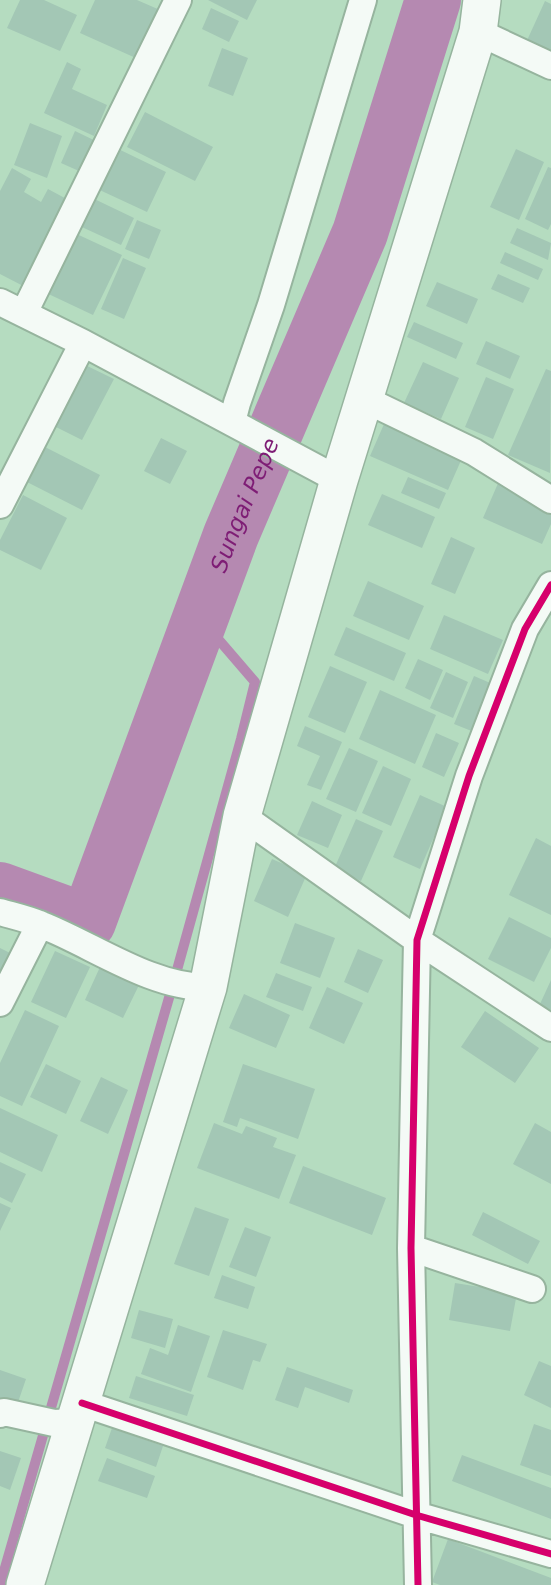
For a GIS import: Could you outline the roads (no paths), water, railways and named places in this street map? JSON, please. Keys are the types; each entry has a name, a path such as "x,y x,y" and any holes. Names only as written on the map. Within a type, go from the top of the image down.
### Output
{"main road":[{"path":"25,1585 70,1416 201,987 242,816 339,480 480,16"}],"street":[{"path":"24,313 178,0"},
{"path":"241,427 363,0"},
{"path":"480,16 551,66"},
{"path":"0,302 83,343 339,480"},
{"path":"0,505 83,343"},
{"path":"364,399 474,452 551,500"},
{"path":"418,1585 411,1248 417,940 469,776 525,629 551,585"},
{"path":"242,816 417,940 551,1028"},
{"path":"0,912 40,924 153,976 201,987"},
{"path":"0,1003 40,924"},
{"path":"411,1248 532,1289"},
{"path":"13,1415 70,1416 551,1554"}],"waterway":[{"name":"Sungai Pepe","path":"0,890 88,922 231,535 360,233 433,0"},
{"path":"0,1585 177,970 255,682 200,618"}]}
